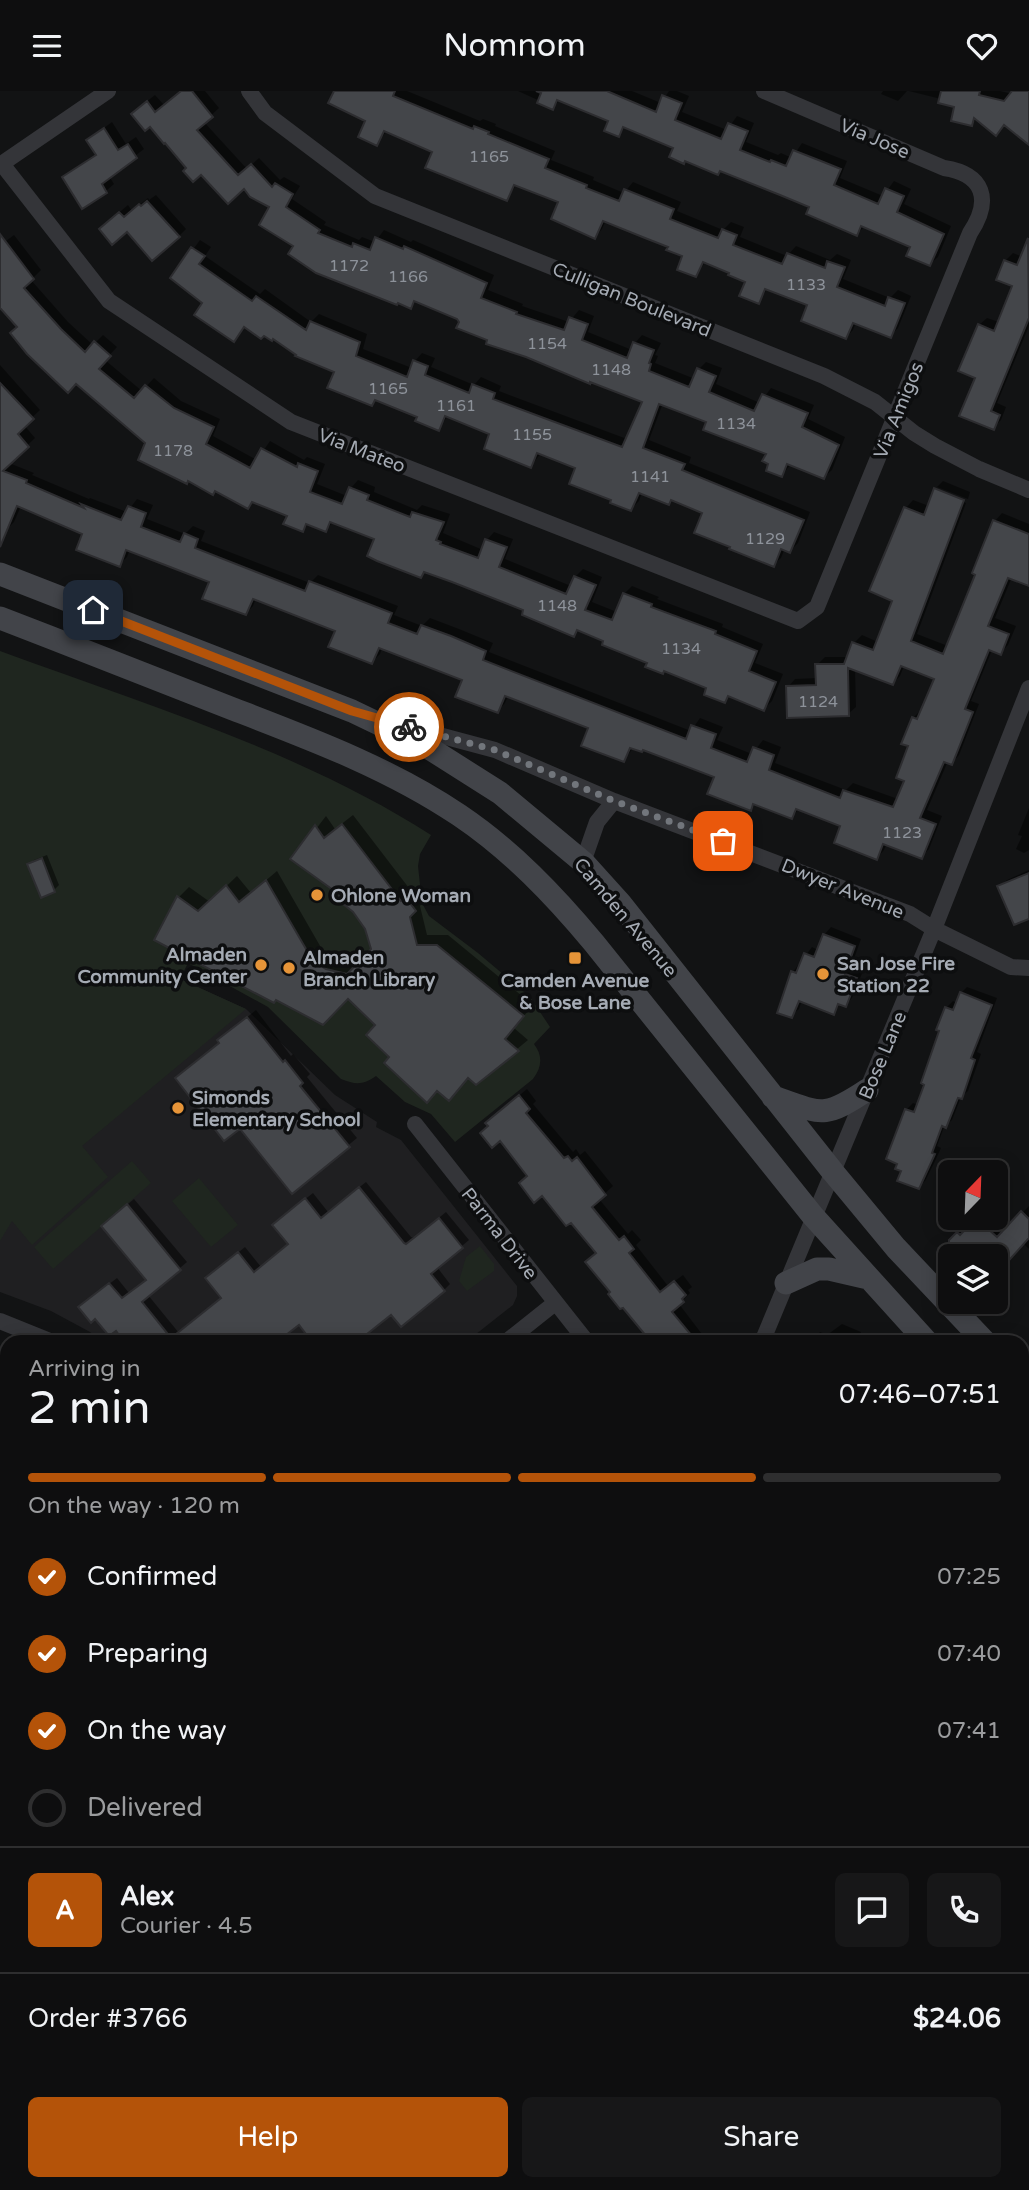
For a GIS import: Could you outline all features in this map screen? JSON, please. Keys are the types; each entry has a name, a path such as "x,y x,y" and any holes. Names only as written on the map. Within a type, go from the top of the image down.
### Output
{"main road":[{"name":"Camden Avenue","path":"0,574 352,711 429,748 500,793 583,862 620,904 896,1248 978,1335"},
{"path":"0,618 320,743 389,773 460,816 514,857 560,903 631,986 813,1216 921,1335"},
{"path":"772,1096 827,1112 841,1108 867,1090"},
{"path":"786,1283 817,1269 868,1278"}],"street":[{"path":"1,164 108,91"},
{"name":"Culligan Boulevard","path":"249,91 265,113 375,196 824,376 861,394 924,439 979,469 1029,490"},
{"name":"Via Jose","path":"764,91 944,168 961,170 973,179 981,192"},
{"name":"Via Mateo","path":"1,164 108,301 291,422 798,621"},
{"name":"Via Amigos","path":"798,621 817,607 970,233 979,220 983,206 981,192"},
{"name":"Bose Lane","path":"765,1335 934,929 1029,688"},
{"name":"Dwyer Avenue","path":"352,711 495,750 614,801 909,914 1011,967 1029,968"},
{"path":"583,862 597,822 614,801"},
{"name":"Parma Drive","path":"415,1124 581,1335"},
{"path":"515,1335 555,1303"},
{"path":"0,1321 35,1335"}],"shaded area":[{"path":"0,651 276,754 381,805 431,835 420,854 418,866 422,903 429,916 530,997 550,1027 534,1044 540,1061 533,1079 455,1142 431,1114 405,1102 376,1076 359,1083 341,1079 268,1007 188,963 180,979 246,1009 82,1146 108,1177 32,1245 12,1221 0,1241"},
{"name":"Simonds Elementary School","path":"0,890 246,1009 335,1095 377,1122 376,1127 401,1140 517,1286 513,1305 475,1335 94,1335 51,1311 0,1292"},
{"path":"132,1161 151,1183 53,1269 34,1247"},
{"path":"199,1178 238,1225 211,1247 172,1201"},
{"path":"480,1246 494,1264 494,1271 467,1291 459,1281 466,1257"}],"building":[{"path":"181,91 192,91 213,117 197,130 238,175 251,164 272,187 275,183 293,194 286,207 320,230 318,233 352,247 353,243 370,250 375,237 403,249 404,246 487,283 481,298 517,312 516,314 564,330 569,317 588,324 582,340 627,358 633,342 654,350 649,371 689,387 697,368 716,376 709,392 754,411 762,394 808,413 802,427 839,445 824,479 787,464 782,477 766,471 768,464 762,461 766,454 703,430 706,422 659,404 643,448 685,464 682,470 804,520 790,553 781,549 774,567 729,549 730,547 694,533 702,513 671,500 669,505 639,493 631,511 610,503 611,500 569,484 575,468 537,453 531,468 484,449 489,434 445,416 439,431 415,421 417,417 375,400 372,406 327,388 334,372 295,356 273,339 272,341 264,336 261,339 244,327 234,342 194,315 202,303 170,278 191,247 205,256 199,264 252,301 256,296 306,330 310,321 360,342 356,356 407,377 413,360 428,366 425,375 469,393 472,384 495,393 493,399 622,447 642,402 486,344 487,340 456,328 459,322 457,319 414,301 411,309 398,303 397,305 316,273 288,254 293,246 259,225 269,207 250,197 244,189 228,204 201,175 193,182 183,171 186,168 165,143 150,127 145,131 131,114 147,101 155,112"},
{"path":"334,91 395,91 393,96 473,129 474,126 489,132 488,134 549,159 545,168 619,201 624,189 674,209 670,219 718,238 722,229 737,235 733,245 782,264 787,253 825,268 827,261 845,267 837,287 885,306 888,297 905,303 891,338 853,323 846,339 801,321 807,305 765,289 759,304 739,296 745,282 703,262 696,277 677,270 682,256 666,250 668,247 603,221 595,239 551,219 558,202 514,185 507,201 425,168 432,152 384,131 377,146 358,137 365,121 328,103"},
{"path":"536,91 607,91 656,112 662,95 682,103 675,120 721,139 728,123 748,131 740,150 770,162 771,160 786,166 793,150 841,169 834,185 878,204 885,188 904,196 897,212 944,234 930,266 906,256 910,247 861,226 857,236 806,214 809,207 720,171 718,175 685,161 684,164 669,157 673,148 623,127 619,137 604,131 608,121 557,100 553,110 537,103 541,93"},
{"path":"941,91 980,91 979,95 1004,101 1012,91 1029,91 1029,145 1004,125 996,136 974,118 972,126 951,121 954,107 938,103"},
{"path":"104,128 118,150 128,144 137,158 102,184 107,193 82,209 62,177 96,155 86,140"},
{"path":"147,201 180,237 152,261 127,232 112,245 99,229 119,212 124,217 139,204 141,206"},
{"path":"0,234 34,279 24,288 61,329 85,352 94,341 111,356 99,369 134,398 145,385 174,408 214,427 206,444 250,468 261,448 297,467 298,463 318,471 310,492 342,504 349,487 369,495 367,500 410,517 412,512 444,522 436,540 441,542 440,544 478,558 485,539 507,547 499,567 566,594 574,576 596,585 585,610 612,620 623,593 652,604 651,607 716,631 715,634 757,651 749,671 776,682 764,711 728,696 725,703 704,695 706,688 664,671 663,674 645,667 647,663 602,645 603,641 577,630 574,637 522,615 523,610 452,582 424,572 421,578 377,561 367,556 374,539 330,522 326,532 306,524 303,532 283,524 287,516 252,502 248,509 215,491 213,495 188,481 187,484 138,460 145,443 76,384 68,393 27,354 10,333 17,327 0,308"},
{"path":"1028,238 1029,318 991,411 1000,415 994,430 959,416 975,378 958,371 978,324 994,331 1012,286 996,280 1004,260 1017,265"},
{"path":"0,383 34,419 18,434 29,447 3,471 27,480 26,483 84,508 81,504 121,520 128,506 146,513 141,527 180,542 184,533 198,539 195,548 305,591 309,581 392,613 388,623 417,634 421,625 451,636 486,651 483,660 686,739 691,725 716,734 711,748 747,762 753,747 774,755 769,770 840,798 843,790 893,807 904,781 896,778 908,746 901,744 912,717 917,719 934,679 901,666 893,685 848,668 849,716 787,718 786,686 816,685 815,664 844,664 852,642 873,650 892,601 869,591 904,507 924,515 934,488 964,500 911,641 943,654 975,575 972,573 993,520 1029,534 1029,586 1008,578 988,626 1009,634 1001,655 989,650 965,709 973,712 952,765 944,762 920,818 936,824 922,859 883,844 877,860 834,843 840,826 796,809 792,819 753,804 751,811 707,794 714,777 643,750 642,752 630,748 624,762 581,746 588,728 505,696 498,713 455,697 462,680 379,648 372,664 328,647 335,631 253,599 246,615 202,599 209,582 126,550 120,567 76,550 82,534 17,506 0,547"},
{"name":"Almaden Community Center","path":"342,824 401,901 406,898 416,911 410,917 417,945 437,945 524,1016 505,1039 519,1051 476,1085 468,1078 449,1101 437,1091 427,1103 384,1063 389,1057 366,1035 375,1025 348,999 323,1025 276,1000 274,1003 154,940 177,896 198,911 226,885 239,902 266,880 313,961 326,969 347,974 371,949 365,929 353,912 337,899 340,895 290,859 315,825 324,838"},
{"path":"42,858 55,892 41,898 27,864"},
{"path":"1029,873 1029,919 1014,925 997,886"},
{"name":"San Jose Fire Station 22","path":"823,934 855,946 845,974 857,978 846,1007 838,1004 834,1015 799,1001 792,1018 777,1013 791,971 796,973 804,953 814,957"},
{"path":"960,992 992,1005 971,1058 975,1060 962,1099 958,1098 946,1128 942,1126 932,1153 935,1154 919,1189 897,1181 901,1171 895,1169 897,1164 886,1159 905,1109 914,1112 939,1031 936,1030 945,1007 953,1010"},
{"path":"247,1017 283,1062 285,1060 303,1083 300,1086 350,1147 292,1194 240,1129 224,1141 175,1078"},
{"path":"519,1095 530,1109 526,1113 564,1158 568,1156 572,1161 577,1157 606,1195 592,1207 619,1240 624,1236 634,1249 629,1253 660,1292 674,1281 686,1295 682,1299 684,1302 672,1312 691,1335 645,1335 623,1308 620,1309 608,1294 610,1292 585,1262 596,1253 571,1223 566,1226 542,1196 534,1203 519,1183 527,1176 500,1141 492,1148 480,1133 488,1126 485,1123"},
{"path":"359,1187 404,1243 439,1218 463,1248 431,1274 445,1291 401,1327 391,1315 366,1335 307,1335 299,1325 286,1335 175,1335 221,1298 205,1278 238,1252 254,1272 288,1244 272,1225 305,1198 321,1218"},
{"path":"127,1204 181,1270 142,1302 169,1335 119,1335 116,1331 108,1335 95,1319 91,1323 78,1307 109,1283 122,1298 146,1280 101,1226"},
{"path":"1021,1211 1029,1219 1029,1238 1008,1261 1008,1244 949,1244 949,1240 957,1232 960,1235 965,1230 989,1230 997,1237 1003,1230 1008,1230 1008,1225"}],"way so far":[{"path":"409,727 495,750 614,801 723,841"}],"place":[{"name":"Ohlone Woman","path":"317,895"},
{"name":"Camden Avenue & Bose Lane","path":"575,958"},
{"name":"Almaden Community Center","path":"261,965"},
{"name":"Almaden Branch Library","path":"289,968"},
{"name":"San Jose Fire Station 22","path":"823,974"},
{"name":"Simonds Elementary School","path":"178,1108"}],"route":[{"path":"93,610 352,711 409,727"}]}
